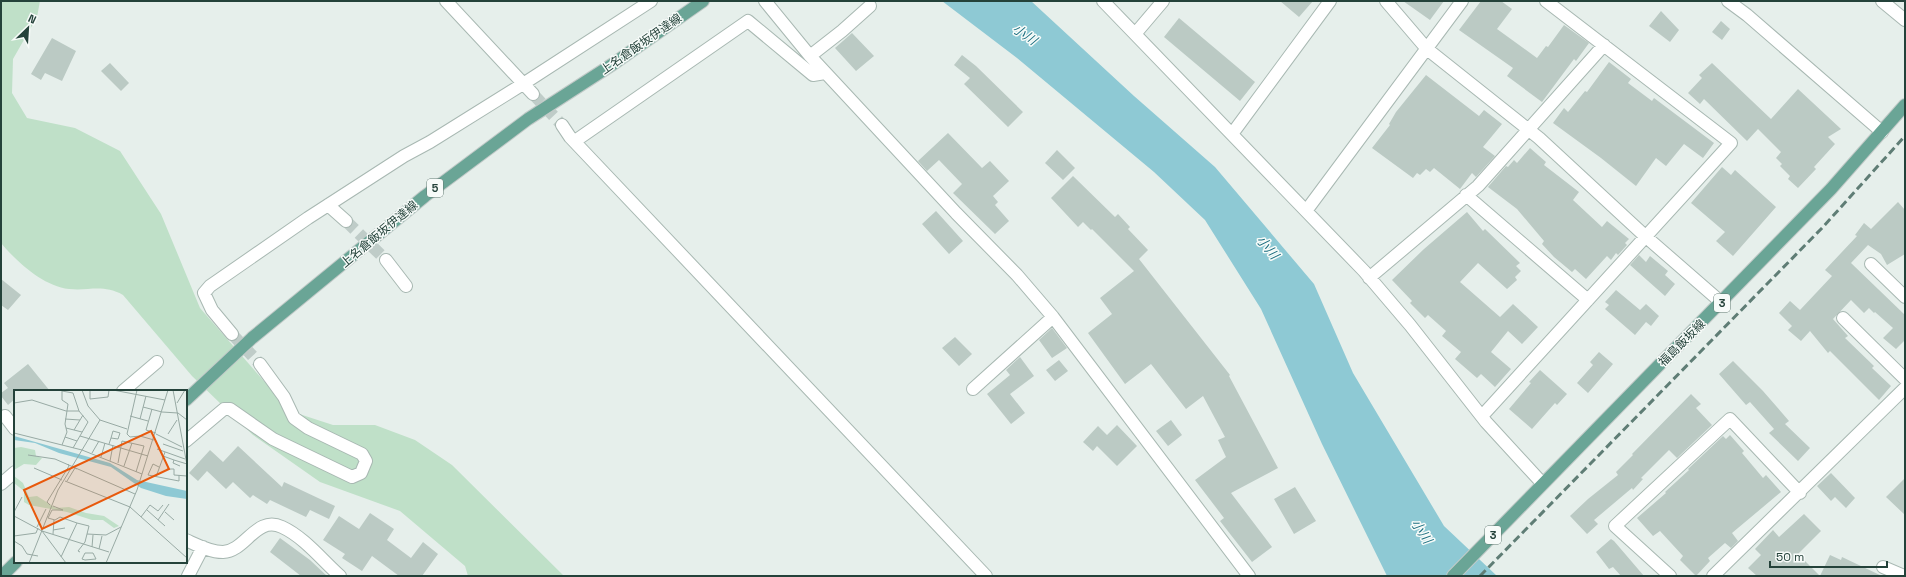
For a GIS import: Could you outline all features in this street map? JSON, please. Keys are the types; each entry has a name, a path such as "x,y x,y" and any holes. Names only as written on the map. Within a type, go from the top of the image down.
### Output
{"main road":[{"name":"上名倉飯坂伊達線","path":"187,399 252,338 425,196 528,119 613,64 703,1"},
{"name":"福島飯坂線","path":"1453,576 1542,483 1722,303 1831,189 1905,106"},
{"path":"2,576 15,563"}],"street":[{"path":"446,1 533,94"},
{"path":"232,334 212,310 204,293 210,286 328,205 404,156 430,142 523,84 651,1"},
{"path":"765,1 825,73 956,213 1017,275 1053,317 1249,576"},
{"path":"1103,1 1369,278 1410,325 1482,416 1542,483"},
{"path":"1135,34 1163,1"},
{"path":"1232,134 1330,1"},
{"path":"1386,1 1427,48 1528,130 1645,236 1722,303"},
{"path":"1306,211 1462,1"},
{"path":"1482,416 1731,143 1546,1"},
{"path":"1728,1 1747,14 1882,132"},
{"path":"1882,1 1905,20"},
{"path":"810,56 870,6"},
{"path":"575,141 748,21 813,75 825,73"},
{"path":"1369,278 1478,186 1604,45"},
{"path":"562,125 575,141 986,576"},
{"path":"1466,195 1588,300"},
{"path":"328,205 346,221"},
{"path":"386,260 406,286"},
{"path":"1872,264 1905,297"},
{"path":"973,389 1053,317"},
{"path":"1843,318 1905,379"},
{"path":"124,390 157,362"},
{"path":"187,440 224,409 230,409 280,442 352,477 361,473 366,461 362,454 308,428 294,418 284,397 260,364"},
{"path":"1713,576 1800,493 1905,388"},
{"path":"5,416 14,428"},
{"path":"1670,576 1615,526 1730,419 1800,493"},
{"path":"1,484 14,473"},
{"path":"187,540 203,547 224,552 236,547 262,526 269,524 281,526 297,536 340,576"},
{"path":"188,576 203,547"},
{"path":"1883,567 1904,576"}],"green space":[{"path":"1,1 40,1 37,17 13,59 12,93 27,118 75,128 120,151 161,214 200,308 290,411 333,425 375,425 415,440 452,465 564,576 468,576 465,566 400,511 320,482 253,435 192,376 123,295 103,289 69,289 59,287 40,278 15,258 1,243"}],"water":[{"name":"小川","path":"942,1 1031,1 1134,96 1215,167 1314,284 1353,373 1444,526 1497,576 1387,576 1322,444 1261,309 1205,220 1154,172 1017,58"}],"building":[{"path":"1280,1 1313,1 1299,17"},
{"path":"1403,1 1444,1 1430,20"},
{"path":"1481,1 1501,1 1512,9 1497,29 1537,58 1546,46 1548,47 1564,25 1589,43 1576,61 1574,59 1542,102 1507,76 1513,68 1459,30"},
{"path":"1661,11 1679,30 1670,42 1649,26"},
{"path":"1179,18 1255,82 1240,101 1164,37"},
{"path":"1721,21 1730,29 1722,40 1712,32"},
{"path":"852,33 874,56 856,71 835,48"},
{"path":"52,38 76,51 62,81 45,73 41,80 31,74"},
{"path":"962,55 976,66 1023,112 1008,127 964,84 970,78 954,65"},
{"path":"1609,62 1631,79 1628,83 1652,101 1654,98 1714,143 1703,158 1684,144 1666,166 1656,158 1636,186 1553,123 1564,108 1568,112 1585,91 1587,92"},
{"path":"110,63 129,83 121,91 101,71"},
{"path":"1712,63 1771,119 1798,89 1841,129 1828,137 1835,144 1814,167 1816,169 1798,188 1788,179 1790,176 1780,166 1782,164 1776,158 1781,152 1758,129 1747,141 1704,99 1700,104 1688,93 1702,78 1699,75"},
{"path":"1426,75 1479,116 1484,110 1502,124 1483,147 1495,156 1476,177 1472,173 1460,189 1434,168 1430,172 1426,169 1420,175 1417,173 1413,178 1372,148 1390,125 1389,124 1396,112"},
{"path":"948,133 982,168 990,161 1009,181 993,196 998,202 995,205 1009,221 995,234 953,193 962,184 939,160 927,171 918,161"},
{"path":"1530,148 1546,162 1544,165 1579,192 1573,200 1602,227 1607,221 1629,239 1625,243 1627,245 1618,255 1616,253 1611,260 1607,256 1586,279 1575,269 1572,272 1554,257 1542,244 1544,241 1517,209 1488,187 1506,166 1508,167 1514,160 1517,163"},
{"path":"1057,150 1075,168 1063,180 1045,163"},
{"path":"1722,167 1731,175 1735,170 1776,207 1733,256 1716,241 1725,232 1691,203"},
{"path":"1073,176 1115,217 1118,214 1130,227 1128,229 1148,250 1139,259 1230,375 1229,376 1278,468 1231,493 1272,547 1252,562 1220,521 1224,518 1195,480 1226,457 1218,440 1225,437 1203,396 1186,409 1151,364 1125,384 1088,333 1112,314 1100,298 1134,271 1092,229 1091,230 1083,222 1078,227 1051,198"},
{"path":"1898,202 1905,210 1905,254 1887,265 1881,254 1868,245 1851,263 1905,315 1905,340 1896,349 1883,338 1893,328 1869,308 1864,313 1851,300 1833,319 1848,336 1845,338 1874,366 1872,368 1891,386 1879,400 1830,351 1828,353 1810,331 1801,341 1788,330 1792,326 1779,313 1790,301 1800,310 1832,276 1825,270 1857,236 1855,235 1864,223 1871,229"},
{"path":"936,211 963,241 949,254 922,224"},
{"path":"1467,212 1483,231 1485,229 1520,263 1516,266 1521,271 1515,277 1517,280 1507,289 1478,263 1460,282 1500,317 1513,304 1538,327 1522,344 1508,331 1491,352 1511,369 1495,387 1481,374 1477,378 1455,359 1461,352 1442,336 1446,331 1428,315 1425,318 1410,303 1412,301 1392,280 1424,249"},
{"path":"1639,255 1646,262 1650,256 1668,271 1665,275 1675,284 1665,296 1630,265"},
{"path":"1,279 21,295 8,310 1,305"},
{"path":"1616,290 1640,310 1646,304 1659,316 1651,326 1646,322 1635,335 1605,309 1609,305 1605,302"},
{"path":"1052,328 1067,348 1052,358 1039,340"},
{"path":"955,337 972,354 959,366 942,348"},
{"path":"1599,352 1613,364 1588,393 1577,383 1593,365 1590,362"},
{"path":"1020,357 1034,376 1010,394 1025,413 1011,424 987,394 1010,375 1006,370"},
{"path":"1059,360 1068,371 1055,381 1046,370"},
{"path":"1733,361 1763,391 1789,421 1785,424 1810,448 1798,461 1769,433 1774,429 1750,402 1746,405 1719,374"},
{"path":"28,364 49,390 14,390 14,400 8,405 1,396 1,393 8,388 4,383"},
{"path":"1540,370 1567,394 1557,405 1555,403 1532,429 1509,409"},
{"path":"1691,394 1701,404 1696,408 1712,425 1677,458 1669,450 1641,478 1643,479 1633,490 1632,488 1594,520 1598,524 1587,534 1570,516 1588,499 1618,475 1616,472 1633,455 1632,454"},
{"path":"1171,420 1182,435 1168,446 1156,431"},
{"path":"1117,425 1137,446 1117,466 1097,446 1093,451 1083,442 1098,426 1107,435"},
{"path":"1730,435 1744,451 1742,453 1763,478 1766,475 1781,492 1732,533 1738,541 1731,548 1725,543 1708,558 1710,561 1696,576 1680,560 1683,556 1660,531 1653,536 1637,518 1666,493 1665,492 1723,436 1726,439"},
{"path":"238,446 282,487 284,482 335,506 329,519 310,510 306,517 270,500 267,504 253,495 250,498 233,482 226,489 207,471 198,481 189,473 210,450 223,462"},
{"path":"1831,473 1855,498 1846,508 1835,497 1831,501 1817,486"},
{"path":"1905,478 1905,515 1886,497"},
{"path":"1295,487 1316,521 1294,534 1274,499"},
{"path":"370,513 394,529 387,540 411,558 423,542 438,554 422,576 399,576 372,556 362,571 342,558 345,554 323,540 339,516 359,529"},
{"path":"1804,514 1821,531 1798,554 1820,576 1757,576 1748,568 1761,555 1755,549 1773,530 1779,537"},
{"path":"280,538 310,560 327,576 301,576 270,552"},
{"path":"1611,539 1644,576 1621,576 1613,567 1609,569 1596,552"},
{"path":"1830,555 1841,560 1842,557 1882,576 1820,576"}],"tunnel":[{"path":"533,94 562,125"},
{"path":"346,221 386,260"},
{"path":"232,334 260,364"}],"railway":[{"path":"1480,576 1823,227 1905,136"}]}
